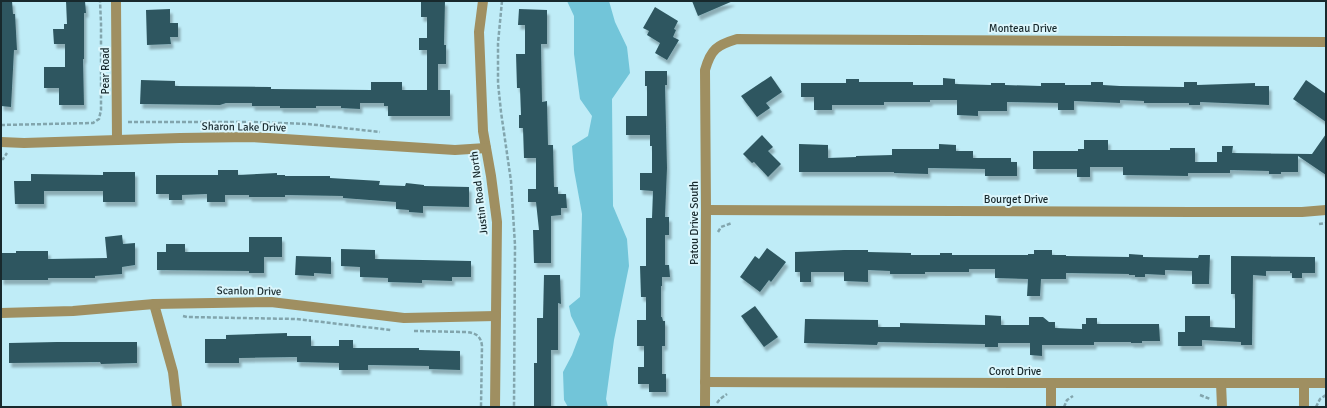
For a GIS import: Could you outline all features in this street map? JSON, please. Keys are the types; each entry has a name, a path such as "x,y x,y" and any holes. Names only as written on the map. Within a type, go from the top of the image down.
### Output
{"street":[{"name":"Pear Road","path":"116,1 117,140"},
{"name":"Justin Road North","path":"483,1 479,32 483,131 497,222 495,407"},
{"name":"Monteau Drive","path":"720,44 737,39 1326,42"},
{"name":"Patou Drive South","path":"705,407 705,70 708,58 720,44"},
{"name":"Sharon Lake Drive","path":"1,142 24,143 252,137 455,150 486,148"},
{"name":"Bourget Drive","path":"706,210 1302,212 1326,210"},
{"name":"Scanlon Drive","path":"1,312 73,311 174,303 271,302 404,318 496,316"},
{"path":"154,304 173,372 177,407"},
{"name":"Corot Drive","path":"705,382 1326,383"},
{"path":"1051,383 1051,407"},
{"path":"1222,383 1222,407"},
{"path":"1304,383 1304,407"}],"path":[{"path":"1,125 93,123 99,119 101,110 100,1"},
{"path":"502,1 498,43 498,83 511,181 515,246 514,407"},
{"path":"717,235 721,227 730,223 736,223"},
{"path":"1316,224 1326,224"},
{"path":"174,303 177,312 187,317 296,319 397,330"},
{"path":"411,331 466,332 473,333 478,336 481,340 482,346 481,407"},
{"path":"1316,407 1320,399 1326,395"}],"shaded area":[{"path":"567,1 609,1 615,22 627,47 630,73 612,99 613,206 627,239 629,266 614,340 606,399 608,407 568,407 564,400 563,372 572,355 580,334 571,316 569,306 580,297 582,214 574,170 572,146 588,136 592,116 580,99 574,54 574,16"}],"building":[{"path":"1,1 12,1 13,14 15,14 17,50 14,50 11,107 1,106"},
{"path":"66,1 85,1 86,13 84,13 83,59 84,105 59,105 59,88 44,88 44,67 65,67 65,44 54,44 53,29 64,29 64,24 67,24"},
{"path":"421,1 445,1 444,45 446,45 446,64 438,64 438,90 450,90 450,116 388,116 388,106 384,106 384,103 360,103 360,109 341,108 341,106 280,108 280,106 252,106 252,103 226,103 220,105 140,104 141,80 175,81 175,86 371,90 371,82 402,82 402,90 427,90 427,50 419,50 419,38 427,38 427,17 421,17"},
{"path":"692,1 733,1 698,16"},
{"path":"655,7 678,21 674,29 676,30 673,37 679,40 667,60 655,53 660,43 647,35 649,31 643,28"},
{"path":"170,9 170,23 178,23 178,37 170,37 171,44 147,45 146,10"},
{"path":"519,9 547,10 547,44 541,44 542,102 547,101 548,145 553,145 554,187 558,187 558,194 566,194 567,208 561,208 561,215 551,216 551,263 534,263 533,230 539,230 536,202 528,202 528,189 536,189 536,158 524,158 523,128 519,128 519,115 521,115 520,88 517,88 516,54 525,54 525,25 518,25"},
{"path":"645,71 667,71 667,85 665,85 667,168 665,217 669,217 669,235 665,235 665,265 669,265 670,277 662,277 661,286 661,317 663,321 665,321 665,346 662,346 662,374 666,374 666,392 649,392 649,384 638,384 638,367 644,367 644,346 637,346 637,320 646,320 646,297 641,297 640,266 646,266 646,218 652,218 653,191 640,190 640,173 652,173 652,146 650,146 650,135 626,135 626,116 647,116 647,86 645,86"},
{"path":"771,76 782,92 766,103 770,108 757,117 741,96"},
{"path":"943,78 955,79 955,84 991,85 991,83 1005,83 1005,85 1041,86 1041,83 1091,85 1091,82 1103,82 1103,85 1120,86 1184,87 1184,82 1197,82 1197,85 1255,83 1255,86 1269,86 1269,105 1200,102 1200,105 1189,105 1189,103 1144,103 1144,101 1120,100 1120,103 1074,101 1074,110 1058,110 1058,103 1007,102 1007,111 978,111 978,116 957,115 957,100 930,100 930,102 884,102 884,105 832,105 832,110 814,110 814,97 801,97 801,83 846,83 846,79 859,79 859,82 913,82 913,85 943,85"},
{"path":"1306,80 1326,94 1326,122 1293,99"},
{"path":"1326,134 1326,175 1298,156 1298,172 1281,172 1281,174 1269,174 1269,171 1230,170 1230,173 1188,173 1188,176 1123,175 1123,167 1090,167 1090,177 1077,177 1077,169 1033,169 1033,151 1078,151 1078,149 1084,149 1084,140 1108,140 1108,150 1170,150 1170,148 1195,148 1195,162 1217,162 1217,152 1222,152 1222,146 1233,146 1232,153 1312,154"},
{"path":"762,135 773,147 768,151 781,164 768,177 754,162 752,163 743,154"},
{"path":"799,144 828,145 828,158 892,155 892,149 939,149 939,144 956,145 956,151 973,151 973,158 1011,158 1011,162 1017,162 1017,176 985,176 985,169 928,168 928,174 894,172 799,172"},
{"path":"218,170 238,170 238,175 277,173 277,175 285,176 330,176 330,178 380,181 379,185 405,186 406,183 424,186 469,187 469,207 423,206 423,213 396,209 396,202 343,198 343,196 285,195 285,197 249,197 249,195 225,195 225,202 207,202 207,194 182,195 182,200 169,200 169,194 156,194 156,175 218,175"},
{"path":"103,172 135,172 135,202 103,202 103,191 44,191 44,204 15,204 14,181 31,181 31,174 103,175"},
{"path":"122,235 123,244 135,243 135,265 122,267 122,274 95,276 95,278 1,280 1,253 16,253 16,251 48,251 48,259 107,258 105,237"},
{"path":"249,237 282,237 282,257 264,257 264,273 249,273 249,271 157,270 157,252 166,252 166,244 185,244 185,252 249,252"},
{"path":"767,248 786,262 771,282 769,280 760,292 740,277 755,256 759,259"},
{"path":"341,249 375,250 375,259 471,261 471,277 452,277 452,281 422,280 422,283 388,282 388,278 360,277 360,267 341,266"},
{"path":"844,250 911,253 911,255 940,255 940,253 952,253 952,255 1028,255 1034,254 1034,250 1052,250 1052,255 1066,256 1129,257 1129,254 1143,255 1143,257 1198,258 1199,255 1210,255 1209,284 1192,284 1192,271 1165,270 1165,275 1145,274 1145,277 1135,277 1135,275 1129,274 1066,273 1066,279 1041,279 1040,296 1027,296 1028,279 995,278 995,269 969,269 969,272 925,272 925,274 890,274 890,271 868,270 868,282 844,281 844,272 811,272 811,282 800,282 800,272 795,272 795,252"},
{"path":"296,256 331,257 331,274 314,273 314,276 295,275"},
{"path":"1231,256 1315,257 1315,273 1302,273 1302,278 1292,278 1292,273 1290,273 1290,271 1266,271 1266,276 1253,275 1252,345 1241,345 1241,342 1202,340 1202,346 1178,346 1178,332 1185,332 1185,316 1210,316 1210,327 1235,328 1235,294 1231,294"},
{"path":"544,275 560,275 561,304 558,303 558,350 551,350 551,407 534,407 534,363 537,363 537,318 543,318"},
{"path":"755,306 778,337 764,347 741,316"},
{"path":"985,315 1001,316 1001,325 1029,325 1029,317 1043,317 1049,322 1055,322 1055,328 1082,329 1082,324 1086,324 1086,318 1097,318 1097,324 1159,324 1160,341 1142,341 1142,343 1094,342 1094,345 1042,345 1042,356 1030,355 1030,343 998,343 998,347 985,347 985,344 878,342 877,345 804,343 805,319 878,320 878,327 900,327 900,323 985,325"},
{"path":"287,333 287,336 311,336 311,346 339,346 339,340 353,340 353,348 419,348 419,350 460,351 460,370 429,369 429,366 368,365 368,370 339,370 339,363 297,362 297,357 239,358 239,363 205,363 205,339 226,339 226,335"},
{"path":"137,342 137,363 9,363 9,343"}]}
